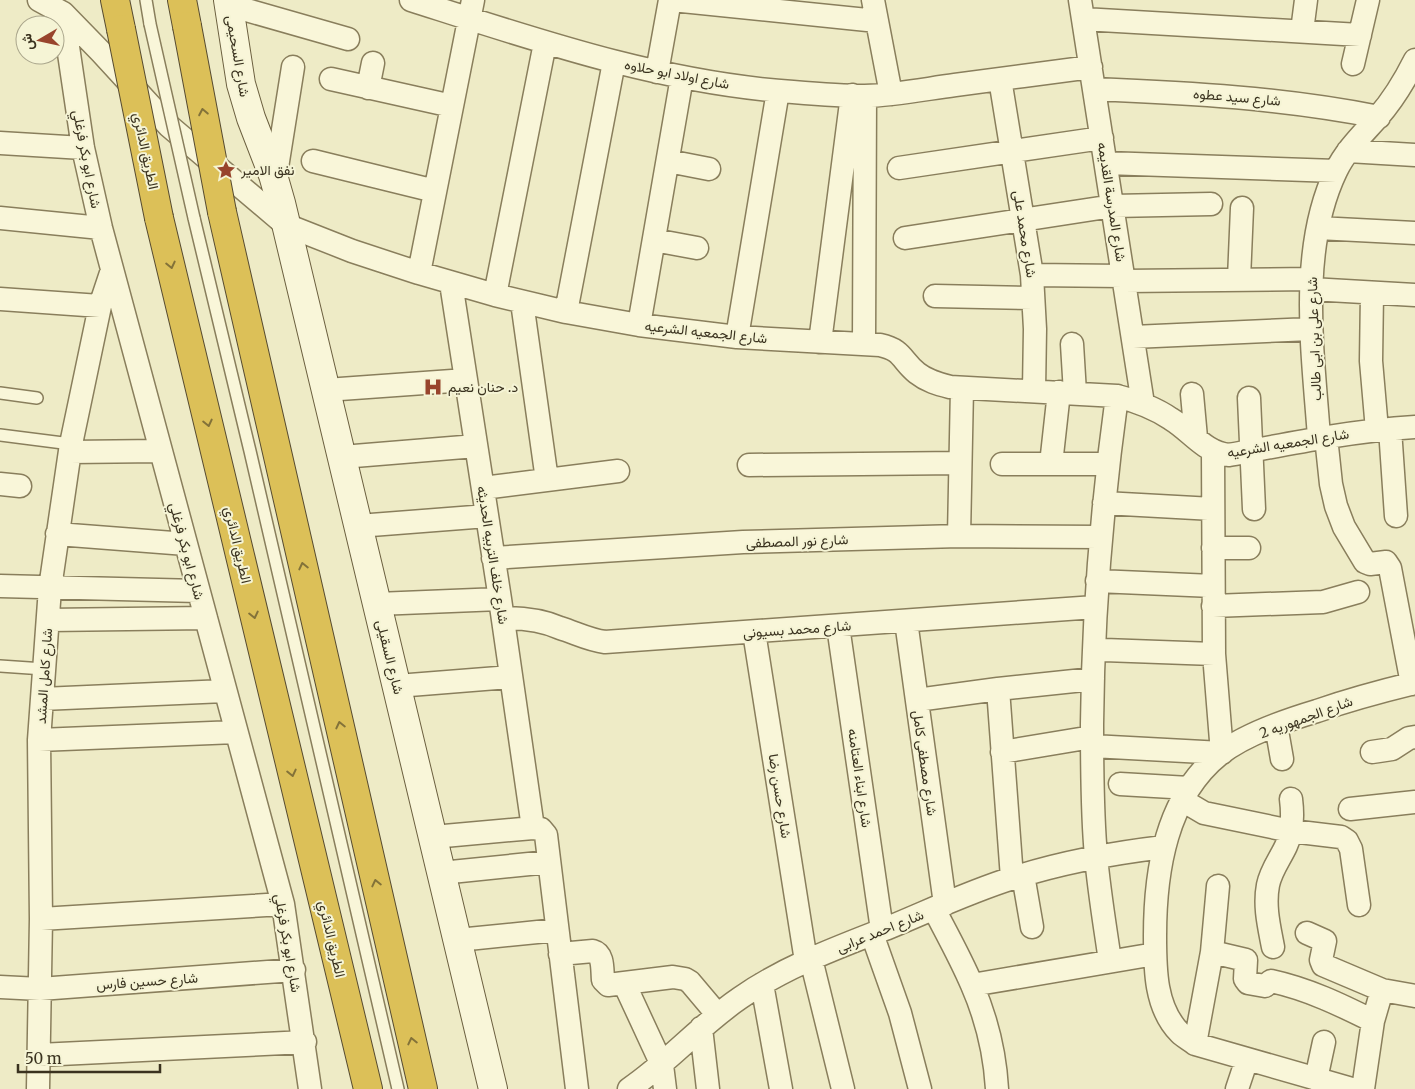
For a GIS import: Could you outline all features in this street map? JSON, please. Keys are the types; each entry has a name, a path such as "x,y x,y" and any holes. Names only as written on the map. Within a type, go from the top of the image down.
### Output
{"highway":[{"name":"الطريق الدائري","path":"115,0 159,218 368,1089"},
{"path":"182,0 222,212 423,1089"}],"street":[{"name":"شارع الجمعيه الشرعيه","path":"39,0 63,13 169,126 286,225 352,251 418,273 522,302 639,325 736,337 864,343 891,347 900,353 916,372 927,380 950,387 1034,390 1117,396 1143,404 1171,419 1204,445 1229,455 1322,437 1415,427"},
{"name":"شارع اولاد ابو حلاوه","path":"411,0 471,9 545,43 614,62 730,86 858,96 892,94 1000,79"},
{"path":"657,72 671,0 875,10 892,94"},
{"path":"1302,31 1306,0"},
{"path":"1353,64 1368,0"},
{"path":"229,3 348,39"},
{"name":"شارع السحيمى","path":"229,3 243,92 275,180 286,225"},
{"path":"418,273 471,9"},
{"path":"1082,9 1360,35"},
{"name":"شارع المدرسة القديمه","path":"1082,9 1143,404"},
{"name":"شارع ابو بكر فرغلي","path":"63,13 83,148 101,228 283,904 310,1089"},
{"path":"495,295 545,43"},
{"name":"شارع على بن ابى طالب","path":"1413,684 1390,566 1384,562 1370,564 1365,562 1344,527 1333,495 1322,437 1311,329 1311,284 1318,228 1336,171 1348,152 1378,117 1400,87 1415,60"},
{"path":"566,312 614,62"},
{"path":"368,88 373,63"},
{"path":"275,180 294,67"},
{"path":"639,325 682,77"},
{"name":"شارع سيد عطوه","path":"1000,79 1092,78 1332,108 1378,117"},
{"path":"331,79 452,106"},
{"name":"شارع محمد على","path":"1000,79 1032,275 1036,360 1034,390"},
{"path":"736,337 778,91"},
{"path":"820,342 858,96"},
{"path":"858,96 864,343"},
{"path":"899,168 1102,138"},
{"path":"0,143 83,148"},
{"path":"1348,152 1415,156"},
{"path":"313,161 435,191"},
{"path":"668,161 709,169"},
{"path":"1106,163 1336,171"},
{"path":"905,238 1112,206 1211,204"},
{"path":"1239,279 1242,208"},
{"path":"0,218 101,228"},
{"name":"شارع السقيلى","path":"286,225 493,1089"},
{"path":"1318,228 1415,233"},
{"path":"654,240 697,248"},
{"name":"شارع كامل المشد","path":"38,1089 41,919 39,740 50,588 70,448 100,306 112,270"},
{"path":"1032,275 1239,279 1311,284 1372,293 1415,295"},
{"name":"شارع خلف التربيه الحديثه","path":"451,283 533,828"},
{"path":"1372,293 1371,361 1396,516"},
{"path":"935,296 1034,298"},
{"path":"0,299 100,306"},
{"path":"522,302 546,480"},
{"path":"1133,337 1311,329"},
{"path":"1051,464 1067,392 1072,344"},
{"path":"326,390 466,380"},
{"path":"959,536 962,388"},
{"path":"1002,752 1092,741 1222,753 1214,654 1213,509 1204,445 1192,394"},
{"path":"1110,961 1096,856 1092,679 1100,537 1117,396"},
{"path":"1249,398 1254,510"},
{"path":"342,457 476,446"},
{"path":"70,448 160,451"},
{"path":"749,464 960,464"},
{"path":"1002,464 1108,464"},
{"path":"483,488 618,470"},
{"path":"1104,503 1213,509"},
{"path":"358,526 487,516"},
{"path":"57,534 186,544"},
{"name":"شارع نور المصطفى","path":"493,558 743,542 959,536 1100,537"},
{"path":"1213,548 1249,546"},
{"path":"1097,581 1213,596 1317,602 1335,600 1358,592"},
{"path":"0,586 198,591"},
{"name":"شارع محمد بسيونى","path":"377,604 501,608 517,618 546,623 584,638 605,642 1095,607"},
{"path":"48,620 206,618"},
{"name":"شارع مصطفى كامل","path":"906,621 917,700 939,906 982,1014 990,1045 997,1089"},
{"name":"شارع ابناء العتامنه","path":"838,626 877,932 920,1089"},
{"name":"شارع حسن رضا","path":"754,632 809,960 843,1089"},
{"path":"1104,650 1214,654"},
{"path":"397,686 511,677"},
{"path":"917,700 1092,679"},
{"name":"شارع الجمهوريه 2","path":"1195,1044 1180,1033 1170,1020 1162,1004 1158,988 1155,954 1156,900 1164,847 1168,830 1186,794 1204,769 1222,753 1276,725 1332,706 1413,684"},
{"path":"998,689 1002,752 1017,877 1032,927"},
{"path":"42,699 225,691"},
{"path":"1276,725 1282,758"},
{"path":"39,740 236,732"},
{"path":"1372,752 1392,749 1409,738 1415,737"},
{"path":"1120,784 1186,794 1204,813 1290,831 1341,837 1347,841 1351,849 1359,905"},
{"path":"1273,947 1266,912 1268,884 1272,871 1286,846 1292,818 1291,800"},
{"path":"1350,809 1415,802"},
{"path":"433,837 533,828 540,829 546,834 577,1089"},
{"name":"شارع احمد عرابى","path":"630,1089 662,1065 709,1021 762,984 809,960 939,906 1017,877 1096,856 1164,847"},
{"path":"441,873 549,862"},
{"path":"1218,886 1212,952 1195,1044 1323,1084 1324,1042"},
{"path":"41,919 283,904"},
{"path":"458,940 558,930"},
{"path":"1307,932 1325,941 1322,964 1382,990 1415,996"},
{"path":"560,954 595,952 600,956 604,983 609,985 673,977 690,982 709,1021 708,1089"},
{"path":"1212,952 1246,960 1245,979 1248,983 1265,986 1272,982 1294,987 1373,1021"},
{"path":"972,985 1155,954"},
{"name":"شارع حسين فارس","path":"0,987 40,989 294,970"},
{"path":"624,983 662,1065 665,1089"},
{"path":"762,984 781,1089"},
{"path":"1363,1089 1373,1021 1382,990"},
{"path":"39,1055 304,1042"},
{"path":"1237,1089 1247,1059"}],"lane":[{"path":"146,0 194,218 257,480 398,1089"},
{"path":"0,393 37,398"},
{"path":"0,435 70,448"},
{"path":"0,666 44,669"}],"place":[{"name":"نفق الامير","path":"226,170"},
{"name":"د. حنان نعيم","path":"433,387"}]}
